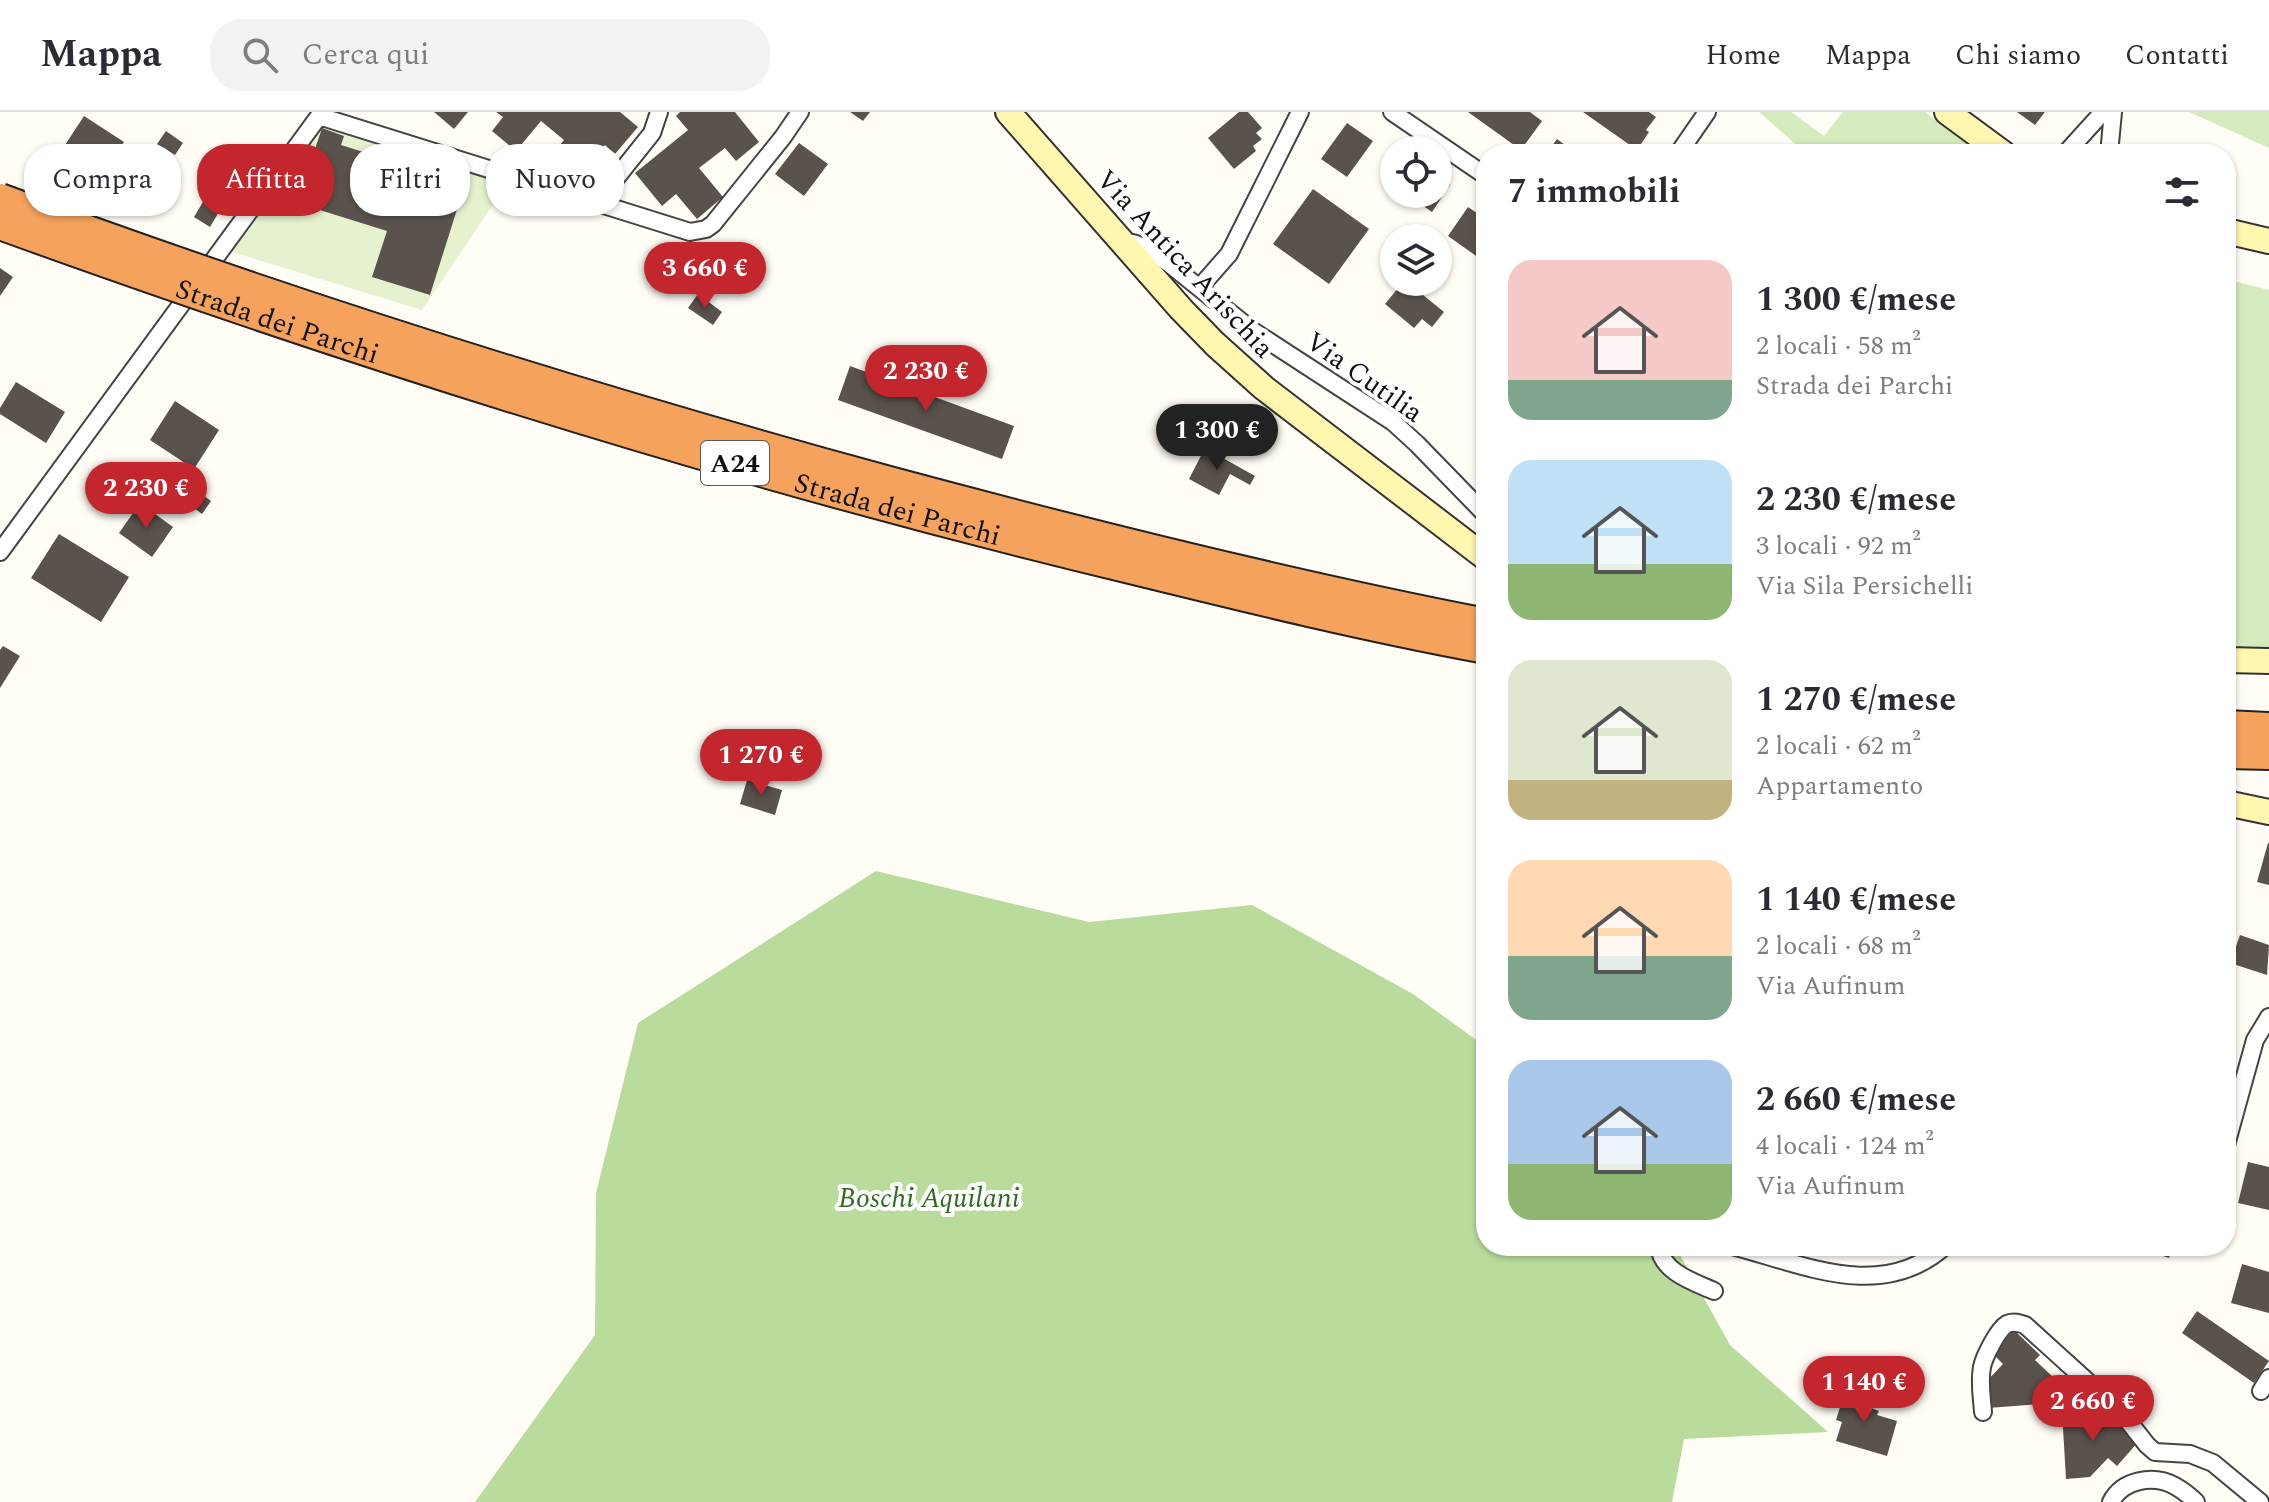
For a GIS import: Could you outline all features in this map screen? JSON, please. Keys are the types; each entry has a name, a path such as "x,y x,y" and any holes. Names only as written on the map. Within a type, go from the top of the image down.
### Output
{"highway":[{"name":"Strada dei Parchi","path":"0,199 413,341 700,429 1096,536 1370,601 1476,622"},
{"name":"Strada dei Parchi","path":"0,224 393,360 806,484 976,530 1271,603 1476,646"},
{"path":"2236,726 2269,728"},
{"path":"2236,753 2269,754"}],"main road":[{"name":"Via Antica Arischia","path":"1008,112 1181,309 1250,376 1476,550"},
{"path":"1947,112 1990,144"},
{"path":"2236,233 2269,241"},
{"path":"2236,660 2269,661"},
{"path":"2236,805 2269,812"}],"street":[{"path":"624,168 652,133 659,112"},
{"path":"624,211 683,230 695,232 706,229 783,137 800,112"},
{"path":"1200,287 1229,254 1300,112"},
{"path":"1392,112 1476,169"},
{"path":"1685,144 1707,112"},
{"path":"2078,144 2103,112"},
{"path":"2111,144 2113,112"},
{"path":"0,552 320,114 486,167"},
{"name":"Via Cutilia","path":"1124,244 1133,243 1147,249 1253,331 1393,422 1476,505"},
{"path":"2236,1109 2255,1040 2269,1017"},
{"path":"1660,1256 1683,1277 1714,1291"},
{"path":"1765,1256 1833,1274 1857,1276 1880,1275 1911,1267 1934,1256"},
{"path":"1983,1412 1981,1382 1985,1357 2001,1329 2007,1323 2016,1322 2025,1325 2121,1412 2155,1452 2190,1454 2213,1463 2260,1502"},
{"path":"2111,1502 2121,1488 2148,1480 2176,1486 2196,1502"}],"green space":[{"path":"1759,112 1791,112 1824,136 1843,112 1925,112 1967,144 1796,144"},
{"path":"2189,112 2269,112 2269,148"},
{"path":"323,122 392,144 350,144 350,216 470,216 470,169 486,174 486,215 422,310 229,251 255,216 334,216 334,144 307,144"},
{"path":"2236,282 2269,290 2269,650 2236,649"},
{"name":"Boschi Aquilani","path":"876,871 1089,922 1252,905 1413,994 1476,1040 1476,1256 1681,1256 1730,1345 1828,1432 1684,1439 1672,1502 475,1502 595,1335 596,1193 638,1023"}],"building":[{"path":"434,112 468,112 454,129"},
{"path":"496,112 620,112 638,127 624,144 561,144 564,140 541,121 522,144 508,144 492,131 503,117"},
{"path":"680,112 735,112 759,142 736,161 725,148 699,168 723,197 697,219 676,194 662,206 635,173 688,130 676,116"},
{"path":"850,112 870,112 863,121"},
{"path":"1239,112 1248,112 1262,128 1256,133 1262,139 1253,146 1256,151 1234,169 1208,138"},
{"path":"1468,112 1530,112 1542,121 1525,144 1513,144"},
{"path":"1583,112 1649,112 1656,117 1646,130 1649,132 1641,144 1628,144"},
{"path":"2017,112 2045,112 2035,125"},
{"path":"84,116 124,142 123,144 66,144"},
{"path":"1347,123 1373,141 1347,177 1321,159"},
{"path":"322,128 344,136 341,145 350,148 350,216 455,216 430,295 372,277 387,231 334,214 334,144 317,144"},
{"path":"166,131 183,143 181,146 157,144"},
{"path":"799,143 828,164 804,196 775,174"},
{"path":"1313,189 1369,229 1329,284 1273,244"},
{"path":"1468,207 1476,212 1476,256 1452,239 1452,230"},
{"path":"197,212 197,216 216,216 210,227 194,217"},
{"path":"0,268 13,277 0,296"},
{"path":"698,294 722,312 713,325 688,308"},
{"path":"1392,296 1424,296 1444,312 1432,327 1422,319 1414,328 1385,304"},
{"path":"850,366 1014,426 1002,459 838,400"},
{"path":"16,382 65,412 46,443 0,414 0,408"},
{"path":"175,401 219,430 194,469 150,440"},
{"path":"1205,448 1255,476 1250,485 1230,474 1219,495 1189,479"},
{"path":"185,482 211,501 202,514 176,495"},
{"path":"140,503 173,527 152,557 119,533"},
{"path":"59,534 129,577 101,622 31,578"},
{"path":"3,646 20,656 0,688 0,650"},
{"path":"747,780 782,790 775,815 740,804"},
{"path":"2269,844 2269,885 2257,882"},
{"path":"2240,935 2269,945 2267,975 2236,965 2236,946"},
{"path":"2248,1162 2269,1167 2269,1210 2238,1203"},
{"path":"2242,1264 2269,1272 2269,1313 2231,1303"},
{"path":"2197,1311 2269,1361 2254,1383 2182,1333"},
{"path":"2014,1330 2040,1355 2035,1360 2052,1376 2054,1403 1988,1408 1986,1382 2003,1364 1992,1353"},
{"path":"1846,1388 1871,1395 1868,1407 1879,1411 1877,1415 1897,1421 1887,1456 1836,1441 1842,1422 1836,1420"},
{"path":"2088,1409 2106,1425 2113,1418 2139,1441 2117,1466 2108,1458 2090,1477 2066,1479 2062,1411"}]}
